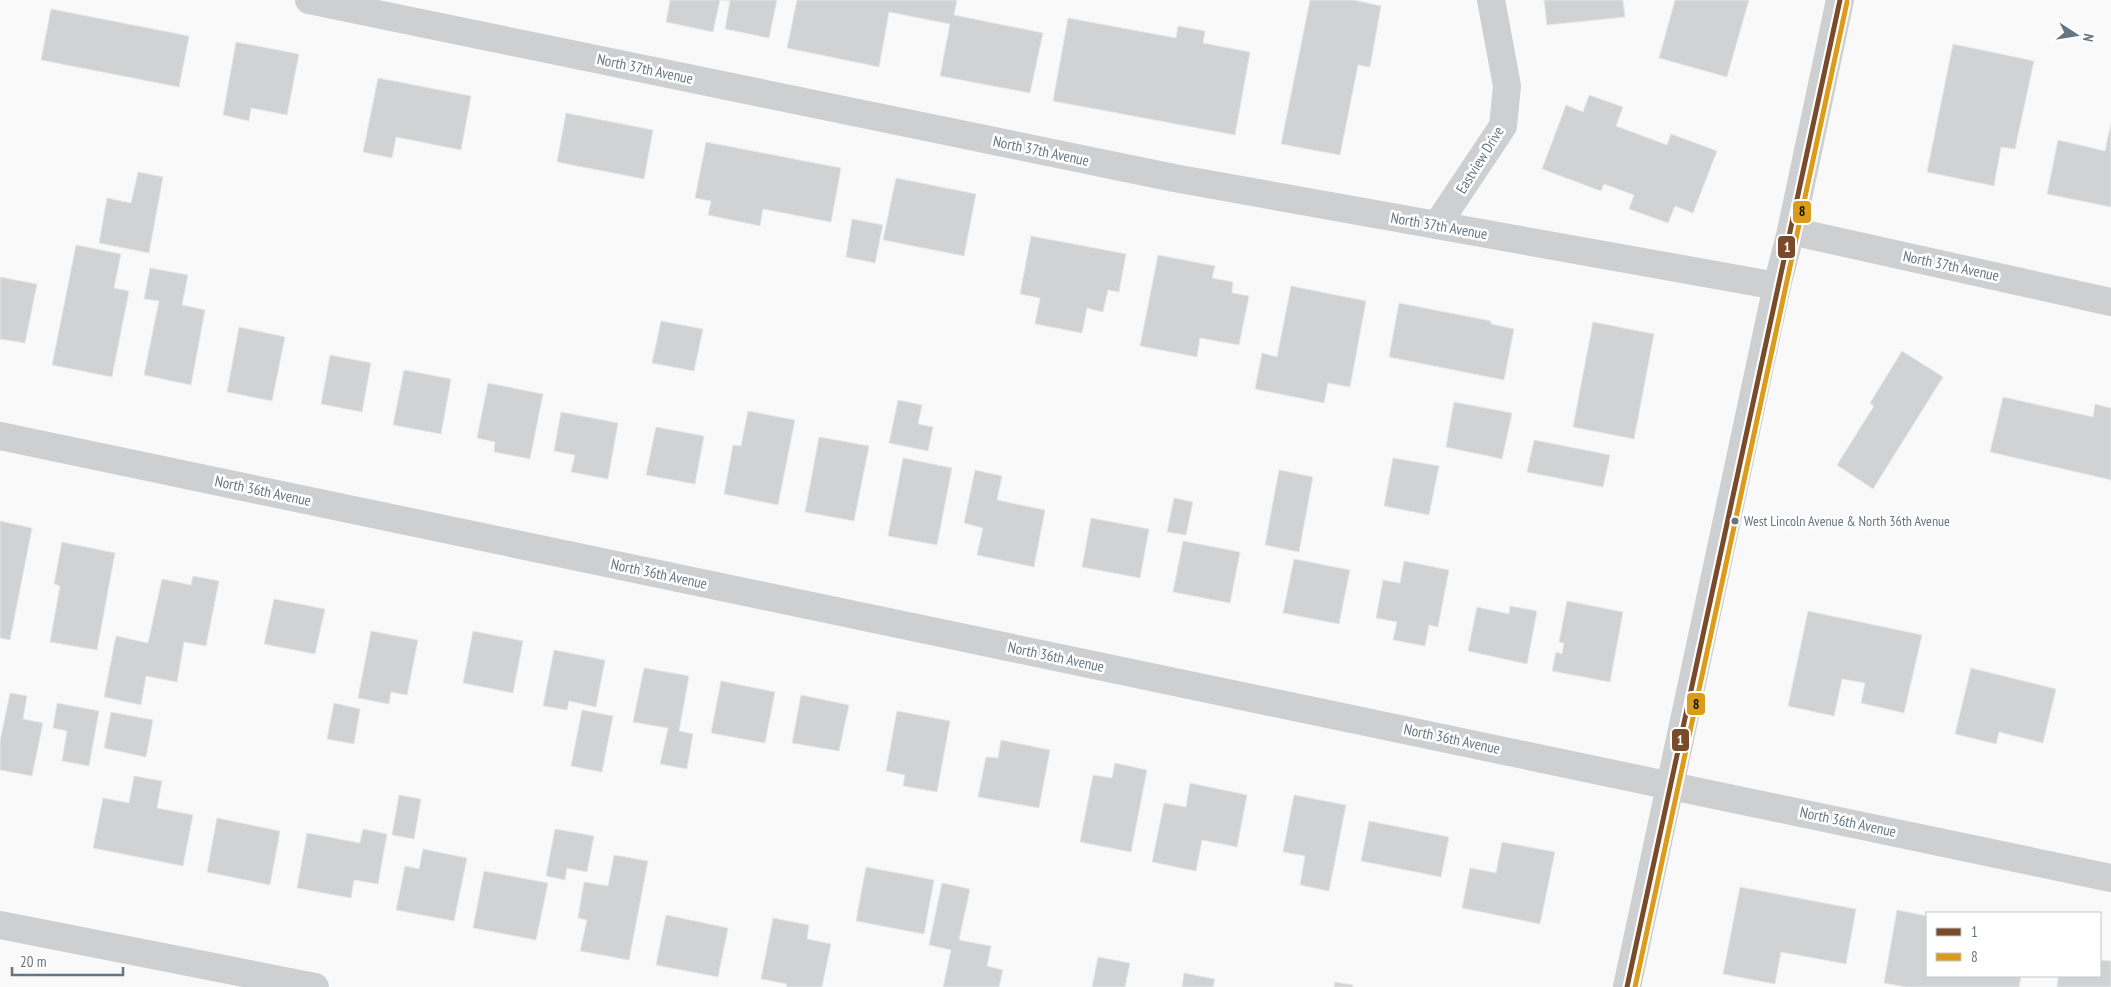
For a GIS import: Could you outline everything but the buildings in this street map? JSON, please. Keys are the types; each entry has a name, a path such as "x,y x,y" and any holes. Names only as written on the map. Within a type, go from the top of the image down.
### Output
{"street":[{"name":"North 37th Avenue","path":"309,0 1174,178 1776,286"},
{"name":"Eastview Drive","path":"1438,225 1503,126 1508,86 1491,0"},
{"path":"1627,987 1776,286 1791,231 1840,0"},
{"name":"North 37th Avenue","path":"1791,231 2111,302"},
{"name":"North 36th Avenue","path":"0,436 2111,878"},
{"path":"0,925 315,987"}],"transit line":[{"name":"1","path":"1627,987 1840,0"},
{"name":"8","path":"1635,987 1847,2"}],"place":[{"name":"West Lincoln Avenue & North 36th Avenue","path":"1735,521"}]}
